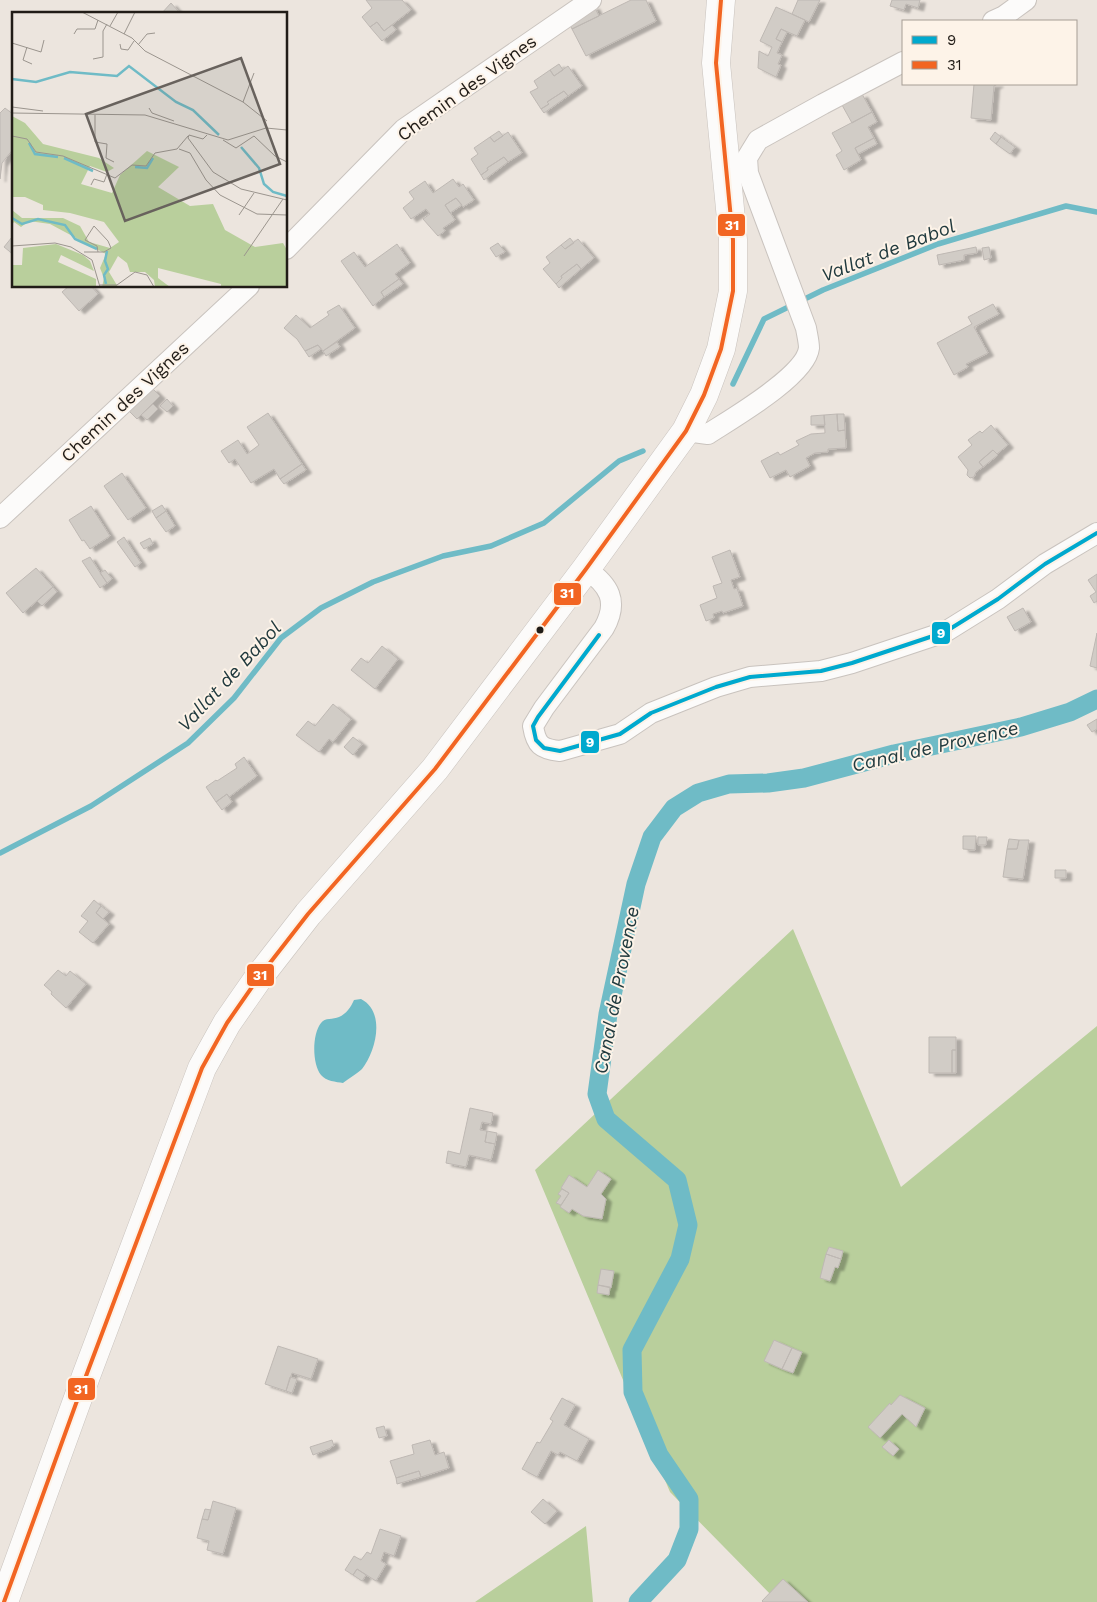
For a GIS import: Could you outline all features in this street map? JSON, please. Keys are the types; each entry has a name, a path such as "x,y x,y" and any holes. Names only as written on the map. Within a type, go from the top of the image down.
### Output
{"main road":[{"path":"4,1602 86,1376 202,1068 227,1023 259,977 308,914 436,770 686,431 704,395 721,349 732,292 733,240 716,63 721,0"}],"street":[{"name":"Chemin des Vignes","path":"288,247 404,129 592,0"},
{"path":"995,20 1026,0"},
{"path":"686,431 708,434 767,396 801,366 809,348 806,328 748,174 747,158 758,140 902,63"},
{"name":"Chemin des Vignes","path":"0,518 247,288"},
{"path":"586,569 606,586 610,597 609,619 544,708 534,726 536,740 544,748 550,750 560,751 620,734 651,713 716,687 750,677 822,671 945,632 998,600 1045,564 1097,533"}],"green space":[{"path":"793,929 901,1187 1097,1026 1097,1602 778,1602 670,1492 535,1170"},
{"path":"586,1526 593,1602 475,1602"}],"water":[{"path":"361,999 369,1005 374,1013 376,1022 376,1032 371,1052 362,1069 343,1083 328,1080 321,1075 316,1064 314,1049 318,1028 325,1020 337,1018 344,1014 354,1000"}],"building":[{"path":"366,0 402,0 411,10 384,31 377,22 370,27 362,17 372,8"},
{"path":"631,0 646,0 656,21 586,56 572,29"},
{"path":"798,0 820,0 809,22 792,14"},
{"path":"892,0 920,0 918,8 906,4 904,10 890,6"},
{"path":"171,3 178,11 177,12 163,12"},
{"path":"594,6 599,16 572,29 567,19"},
{"path":"776,7 805,20 797,36 781,29 776,39 782,42 777,53 782,55 778,64 781,65 776,77 758,68 759,51 768,56 772,47 760,41"},
{"path":"377,22 384,31 392,25 396,30 382,41 370,27"},
{"path":"781,29 787,32 782,42 776,39"},
{"path":"559,64 563,70 554,76 550,70"},
{"path":"568,66 582,86 568,96 564,91 547,102 549,104 541,109 530,92 538,88 534,81 550,70 554,76"},
{"path":"974,85 996,85 994,86 991,120 971,118"},
{"path":"564,91 568,96 544,113 541,109 549,104 547,102"},
{"path":"862,94 872,112 852,123 842,105"},
{"path":"5,108 12,113 12,150 2,163 0,179 0,113"},
{"path":"872,112 877,122 868,127 874,138 855,148 861,160 844,170 836,155 842,151 832,133"},
{"path":"499,131 503,136 494,142 490,137"},
{"path":"508,132 522,153 508,162 504,157 487,168 488,170 481,175 471,159 478,154 474,148 490,137 494,142"},
{"path":"995,132 1001,137 996,144 990,139"},
{"path":"1001,137 1015,147 1010,154 996,144"},
{"path":"874,138 877,144 858,154 855,148"},
{"path":"504,157 508,162 484,180 481,175 488,170 487,168"},
{"path":"453,179 459,187 463,184 474,200 463,207 456,198 445,205 455,220 443,228 445,231 438,236 423,219 430,214 426,209 411,219 403,208 414,199 409,192 425,181 433,193"},
{"path":"456,198 462,205 450,213 445,205"},
{"path":"12,237 12,253 4,247"},
{"path":"570,238 574,243 565,249 561,245"},
{"path":"578,239 594,258 581,269 577,264 561,276 562,278 556,284 543,269 550,263 546,257 561,245 565,249"},
{"path":"498,243 505,252 496,257 490,248"},
{"path":"397,244 410,263 395,274 399,279 381,292 384,297 373,306 341,261 354,252 365,267"},
{"path":"976,247 977,253 964,255 964,260 939,265 937,255"},
{"path":"989,247 991,258 984,260 982,248"},
{"path":"577,264 581,269 559,288 556,284 562,278 561,276"},
{"path":"399,279 403,284 384,297 381,292"},
{"path":"67,288 93,288 98,294 79,311 62,292"},
{"path":"993,304 999,314 974,327 988,353 966,364 968,367 954,375 937,343 972,324 968,317"},
{"path":"339,305 355,328 323,351 318,345 305,351 297,339 284,328 296,315 310,328 329,315 327,312"},
{"path":"337,342 340,347 326,356 323,351"},
{"path":"318,345 321,349 309,357 305,351"},
{"path":"152,388 160,396 137,419 129,411"},
{"path":"167,399 173,406 167,412 160,406"},
{"path":"153,404 158,409 147,420 141,415"},
{"path":"268,413 302,464 280,479 274,469 251,483 235,459 229,463 221,451 238,440 247,454 259,445 247,427"},
{"path":"837,414 838,431 845,430 846,448 828,449 828,452 815,453 806,458 810,466 790,477 786,470 770,478 761,461 778,452 780,455 799,445 796,441 811,434 825,433 824,415"},
{"path":"837,414 844,414 845,430 838,431"},
{"path":"824,415 825,425 811,425 811,416"},
{"path":"991,425 1008,445 997,454 993,450 979,462 983,467 976,472 974,477 970,478 967,475 968,470 958,457 972,445 968,440 980,431 982,433"},
{"path":"993,450 998,455 983,467 979,462"},
{"path":"302,464 306,470 284,484 280,479"},
{"path":"122,473 146,508 128,520 104,486"},
{"path":"162,505 166,511 156,518 152,511"},
{"path":"91,506 110,536 90,549 84,540 82,541 69,520"},
{"path":"166,511 175,526 166,532 156,518"},
{"path":"124,537 141,563 135,567 117,542"},
{"path":"150,538 153,544 144,549 140,543"},
{"path":"730,550 740,577 731,580 734,589 737,588 743,606 723,613 722,611 713,614 714,618 706,621 700,605 717,598 713,586 722,583 712,557"},
{"path":"90,557 107,583 100,588 82,561"},
{"path":"36,568 53,587 23,613 6,593"},
{"path":"105,570 112,579 107,583 100,573"},
{"path":"1097,574 1097,601 1094,603 1090,596 1096,592 1088,580"},
{"path":"53,587 57,592 42,606 37,601"},
{"path":"1023,608 1031,622 1015,631 1007,617"},
{"path":"1097,633 1097,668 1090,666"},
{"path":"382,646 398,659 375,689 351,670 361,658 368,663"},
{"path":"333,704 351,719 333,742 329,739 319,752 296,735 308,721 315,726"},
{"path":"1097,719 1097,729 1092,732 1087,725"},
{"path":"353,737 362,744 353,755 344,747"},
{"path":"244,757 257,776 229,797 227,794 216,802 206,787 237,768 235,764"},
{"path":"227,794 232,802 222,810 216,802"},
{"path":"963,836 976,836 975,850 963,849"},
{"path":"978,837 987,837 986,845 978,845"},
{"path":"1009,839 1019,840 1017,849 1007,849"},
{"path":"1019,840 1029,840 1023,879 1003,877 1007,849 1017,849"},
{"path":"1055,870 1066,870 1066,878 1055,878"},
{"path":"94,900 101,906 96,913 109,924 93,943 79,932 88,921 81,916"},
{"path":"101,906 109,912 103,919 96,913"},
{"path":"58,970 66,976 70,971 86,984 66,1008 44,985"},
{"path":"929,1037 956,1037 956,1050 952,1050 952,1073 929,1073"},
{"path":"952,1050 956,1050 956,1073 952,1073"},
{"path":"470,1108 493,1113 491,1124 482,1122 480,1130 487,1131 485,1142 495,1144 491,1160 469,1155 466,1167 446,1163 448,1151 460,1154"},
{"path":"487,1131 497,1133 495,1144 485,1142"},
{"path":"598,1170 611,1179 601,1194 606,1199 602,1219 583,1216 572,1209 569,1213 560,1207 569,1193 561,1188 569,1175 587,1187"},
{"path":"562,1189 569,1193 561,1205 556,1203 561,1196 558,1194"},
{"path":"829,1247 843,1251 841,1259 826,1254"},
{"path":"826,1254 841,1259 838,1268 835,1267 830,1281 820,1278"},
{"path":"601,1269 614,1271 611,1288 598,1285"},
{"path":"598,1285 610,1287 609,1295 597,1293"},
{"path":"774,1340 792,1348 782,1369 764,1361"},
{"path":"278,1346 318,1359 311,1379 292,1373 286,1391 265,1384"},
{"path":"792,1348 802,1352 793,1373 782,1369"},
{"path":"290,1377 297,1379 292,1393 286,1391"},
{"path":"900,1395 925,1408 916,1427 902,1414 880,1438 868,1427"},
{"path":"562,1398 575,1405 564,1425 589,1439 577,1461 560,1452 558,1455 551,1451 537,1477 522,1469 537,1442 540,1443 553,1421 550,1419"},
{"path":"384,1426 387,1436 379,1438 376,1428"},
{"path":"332,1440 334,1446 313,1455 310,1447"},
{"path":"430,1440 435,1455 444,1452 449,1468 421,1477 419,1471 396,1478 390,1461 414,1454 412,1445"},
{"path":"889,1440 899,1449 893,1456 882,1447"},
{"path":"419,1471 421,1477 397,1484 396,1478"},
{"path":"543,1499 557,1511 545,1524 531,1512"},
{"path":"213,1501 236,1508 223,1554 207,1550 209,1541 197,1538 202,1519 208,1520"},
{"path":"205,1509 211,1510 208,1520 202,1519"},
{"path":"380,1529 401,1536 394,1556 384,1552 381,1561 386,1564 376,1581 357,1569 353,1575 345,1570 354,1556 361,1560 367,1552 371,1554"},
{"path":"357,1569 366,1575 362,1581 353,1575"},
{"path":"783,1579 808,1602 763,1602"}],"waterway":[{"name":"Vallat de Babol","path":"733,384 764,319 823,290 938,244 1066,206 1097,212"},
{"name":"Vallat de Babol","path":"0,853 91,806 188,743 234,698 281,638 321,608 373,582 443,556 491,546 544,523 619,461 643,451"},
{"name":"Canal de Provence","path":"638,1602 677,1560 689,1529 689,1499 659,1455 633,1392 632,1350 680,1259 688,1225 677,1180 606,1119 597,1094 608,1014 636,884 652,837 674,808 698,793 729,784 768,783 804,778 894,754 1021,727 1070,712 1097,699"}],"transit line":[{"name":"31","path":"4,1602 86,1376 202,1068 227,1023 259,977 308,914 435,769 586,569 686,431 704,395 721,349 733,291 733,240 716,63 721,0"},
{"name":"9","path":"599,635 533,726 536,740 544,748 560,751 620,734 651,713 716,687 750,677 821,671 852,663 945,632 998,599 1045,564 1097,533"}]}
